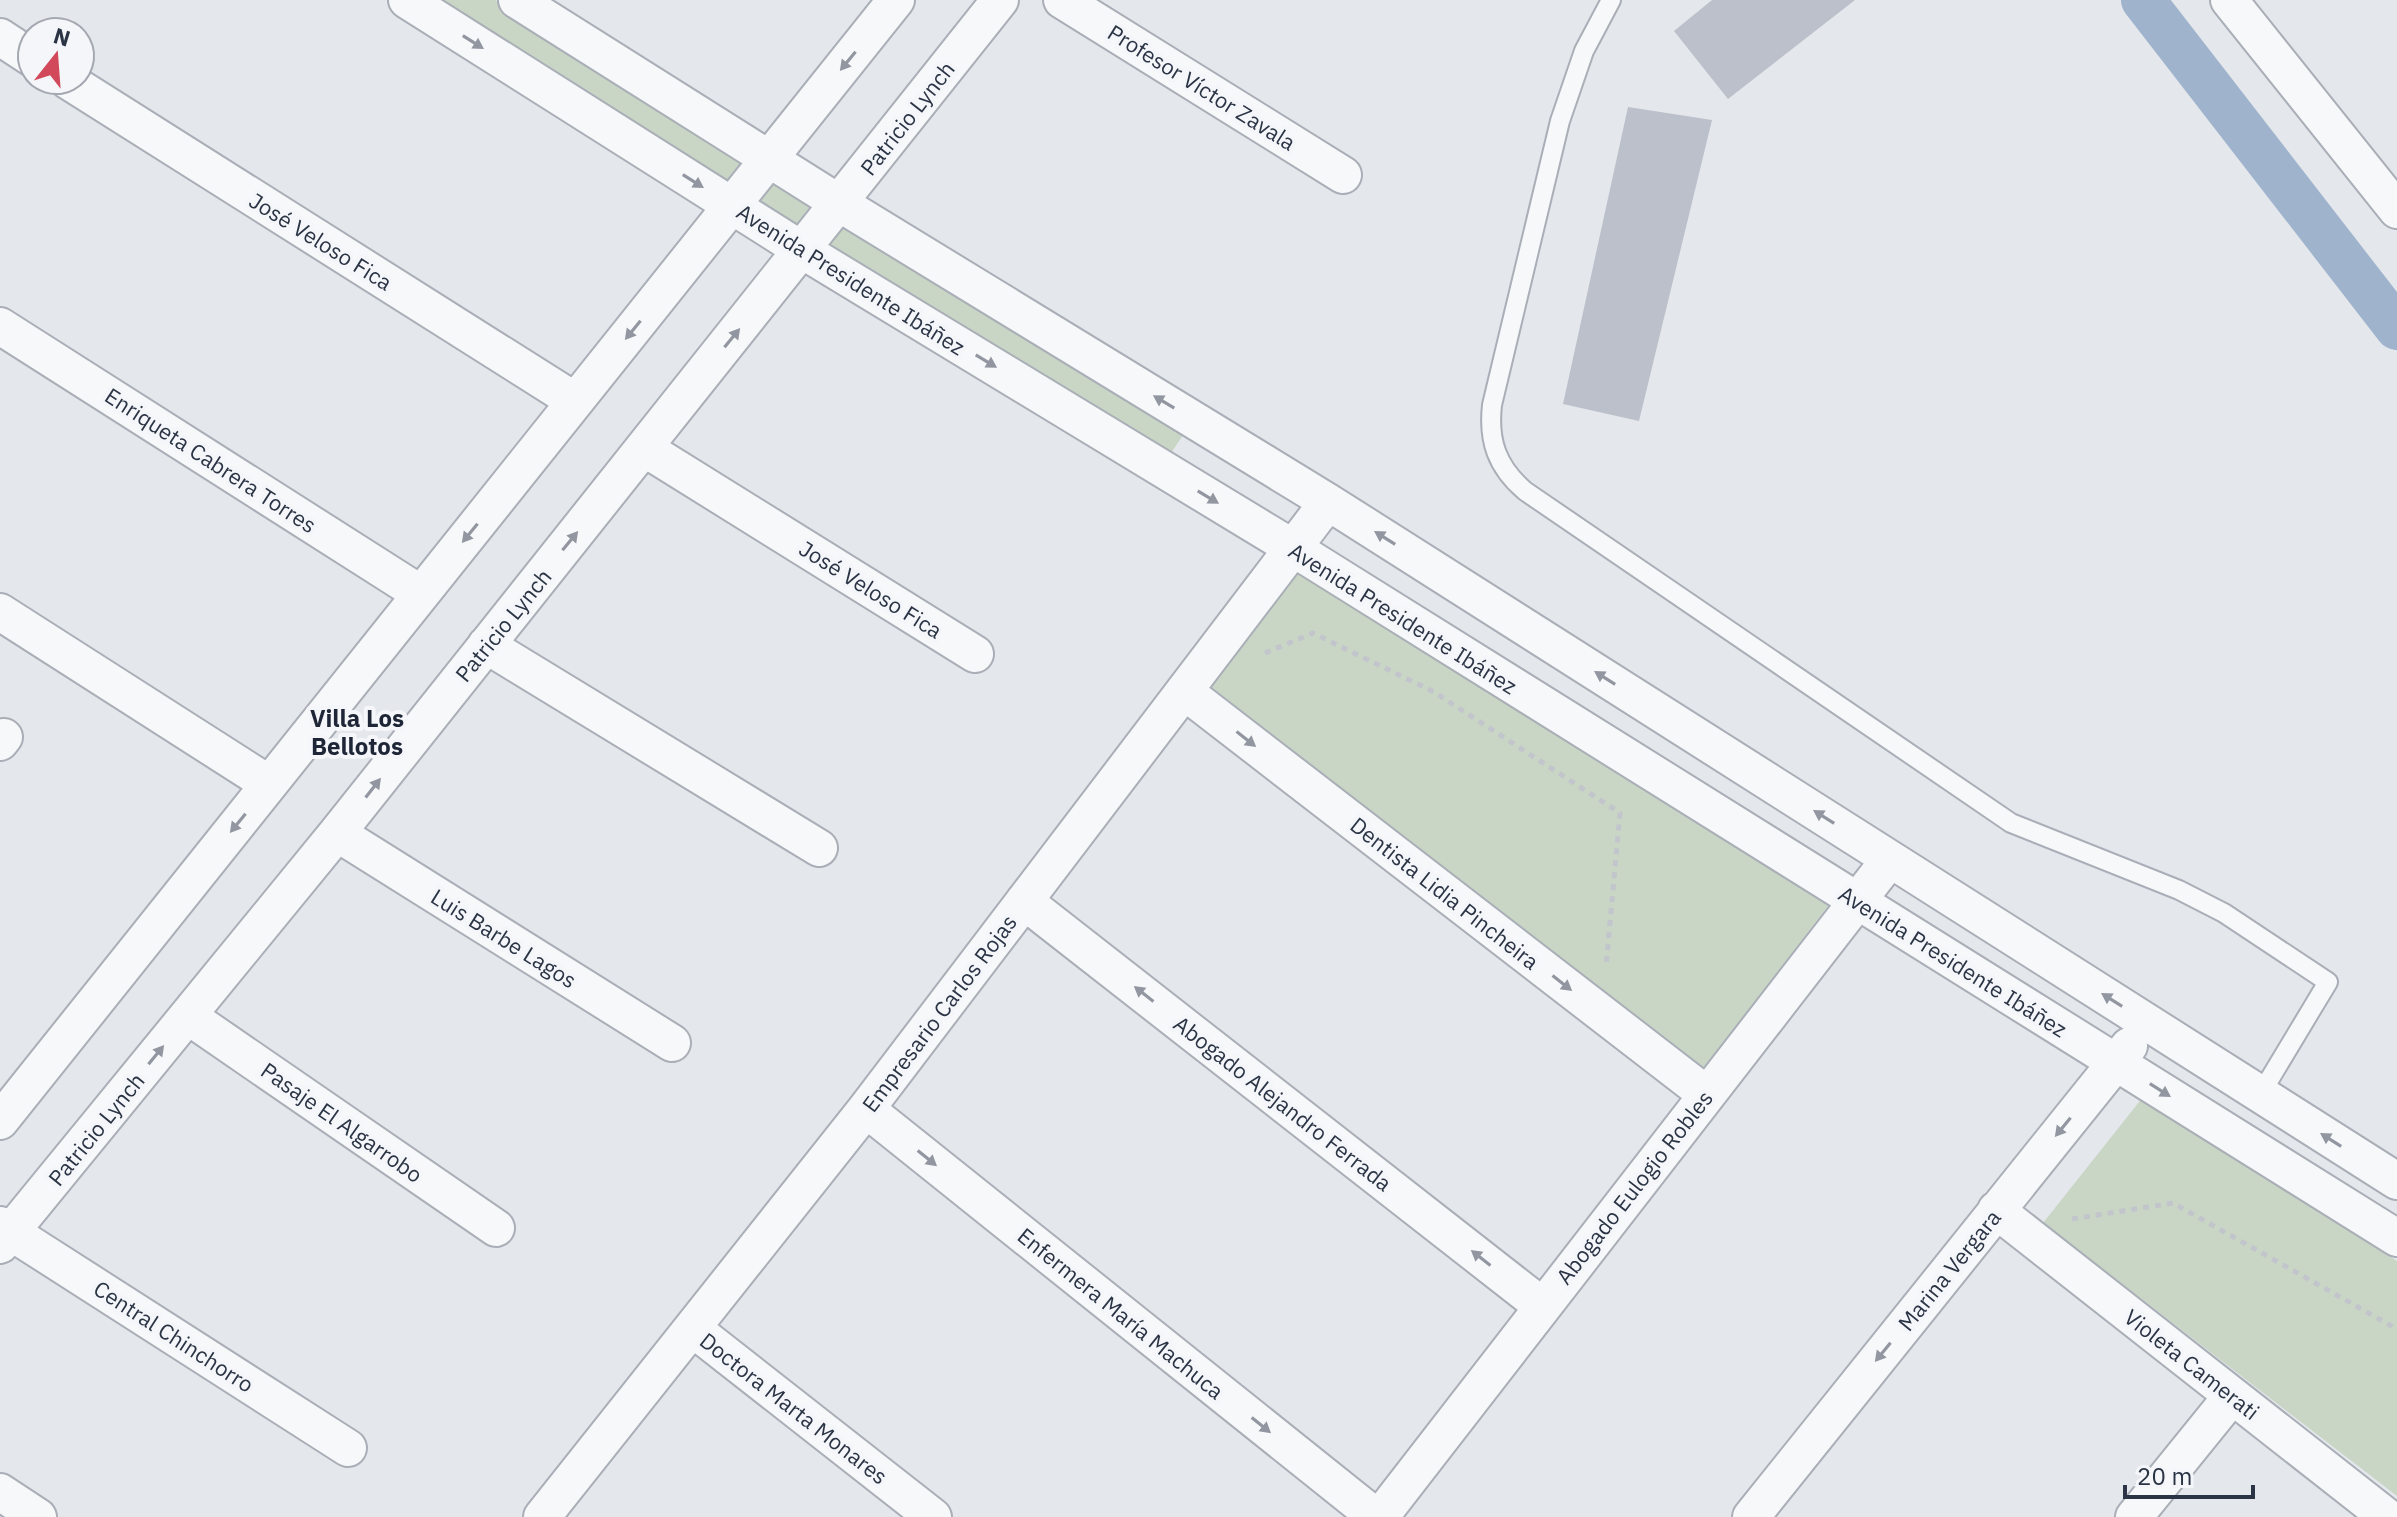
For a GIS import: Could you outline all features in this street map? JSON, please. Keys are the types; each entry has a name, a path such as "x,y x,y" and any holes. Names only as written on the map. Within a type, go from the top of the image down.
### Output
{"street":[{"name":"Avenida Presidente Ibáñez","path":"407,0 802,250 1293,548 2397,1238"},
{"path":"517,0 839,203 1328,502 2397,1181"},
{"path":"0,1121 896,0"},
{"name":"Patricio Lynch","path":"4,1234 337,833 1000,0"},
{"name":"Profesor Víctor Zavala","path":"1062,0 1343,175"},
{"path":"2229,0 2397,210"},
{"name":"José Veloso Fica","path":"92,96 575,401"},
{"name":"Enriqueta Cabrera Torres","path":"0,326 421,594"},
{"name":"José Veloso Fica","path":"644,448 975,654"},
{"name":"Empresario Carlos Rojas","path":"542,1517 866,1109 1328,502"},
{"path":"0,612 269,784"},
{"path":"486,645 819,848"},
{"name":"Dentista Lidia Pincheira","path":"1184,691 1706,1094"},
{"name":"Luis Barbe Lagos","path":"337,833 672,1043"},
{"name":"Abogado Eulogio Robles","path":"1378,1517 1890,859"},
{"name":"Abogado Alejandro Ferrada","path":"1024,901 1542,1306"},
{"name":"Pasaje El Algarrobo","path":"188,1016 496,1228"},
{"name":"Marina Vergara","path":"1751,1517 2147,1022"},
{"name":"Enfermera María Machuca","path":"866,1109 1378,1517"},
{"name":"Violeta Camerati","path":"1996,1210 2387,1517"},
{"name":"Central Chinchorro","path":"4,1234 348,1448"},
{"name":"Doctora Marta Monares","path":"692,1328 933,1517"},
{"path":"2134,1517 2232,1396"},
{"path":"0,1492 38,1517"}],"lane":[{"path":"1611,0 1584,51 1560,121 1492,405 1491,436 1502,467 1525,491 2011,823 2179,890 2224,913 2328,982 2260,1095"}],"path":[{"path":"1257,656 1313,633 1434,692 1620,813 1605,979"},
{"path":"2035,1240 2043,1223 2173,1203 2397,1329"}],"green space":[{"path":"410,0 495,0 1183,435 1160,470"},
{"path":"1298,569 1834,898 1703,1070 1205,687"},
{"path":"2143,1097 2397,1261 2397,1496 2043,1223"}],"building":[{"path":"1712,0 1855,0 1728,99 1674,31"},
{"path":"1628,107 1712,120 1639,421 1563,404"}],"waterway":[{"path":"2143,0 2397,328"}],"district":[{"name":"Villa Los Bellotos","path":"357,732"}]}
